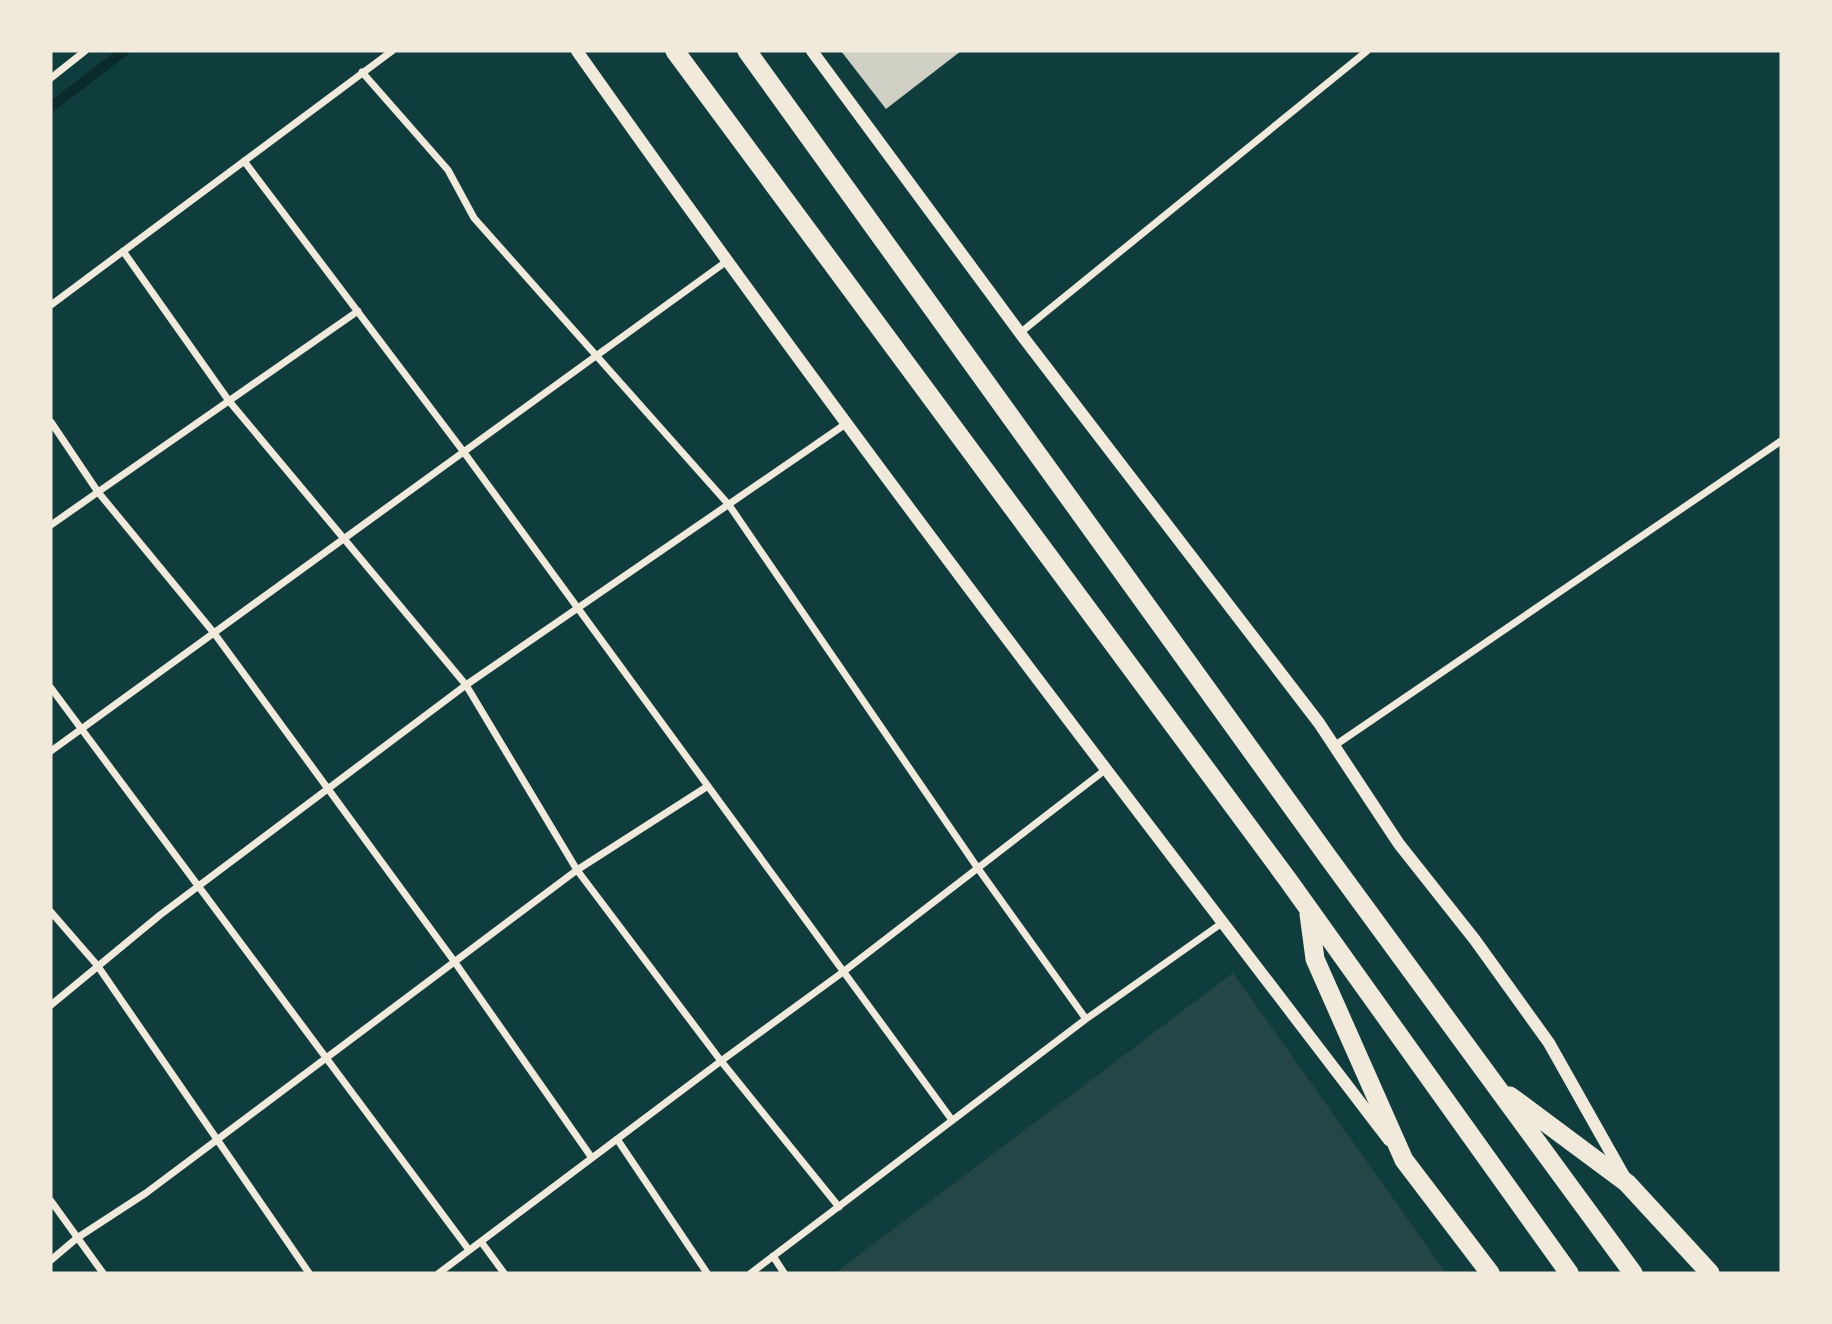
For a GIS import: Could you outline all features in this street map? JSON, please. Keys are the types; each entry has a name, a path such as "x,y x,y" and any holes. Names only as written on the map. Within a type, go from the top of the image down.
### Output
{"highway":[{"path":"675,51 1309,910 1569,1273"},
{"path":"747,51 1633,1273"},
{"path":"1309,910 1315,959 1404,1160 1490,1273"},
{"path":"1495,1085 1627,1183 1710,1273"}],"street":[{"path":"51,78 85,51"},
{"path":"51,305 392,51"},
{"path":"577,51 727,261 1105,770 1404,1160"},
{"path":"812,51 1020,333 1246,625 1334,746 1399,844 1475,940 1549,1043 1627,1183"},
{"path":"1020,333 1363,52"},
{"path":"362,72 448,170 474,218 729,505 977,867 1086,1020"},
{"path":"244,161 463,451 952,1120"},
{"path":"123,251 229,401 466,685 577,870 721,1061 839,1207"},
{"path":"51,751 727,261"},
{"path":"51,525 358,311"},
{"path":"51,422 98,492 214,633 330,790 592,1158"},
{"path":"51,1005 97,965 466,685 847,423"},
{"path":"1334,746 1781,441"},
{"path":"51,688 469,1250"},
{"path":"439,1273 843,972 1105,770"},
{"path":"51,1260 77,1238 146,1193 577,870 708,786"},
{"path":"51,912 97,965 309,1273"},
{"path":"751,1273 1086,1020 1222,923"},
{"path":"617,1139 707,1273"},
{"path":"51,1201 103,1273"},
{"path":"482,1243 504,1273"},
{"path":"773,1256 784,1273"}],"shaded area":[{"path":"1233,973 1446,1273 835,1273"}],"building":[{"path":"841,51 961,51 886,109"}],"waterway":[{"path":"51,107 124,51"}]}
